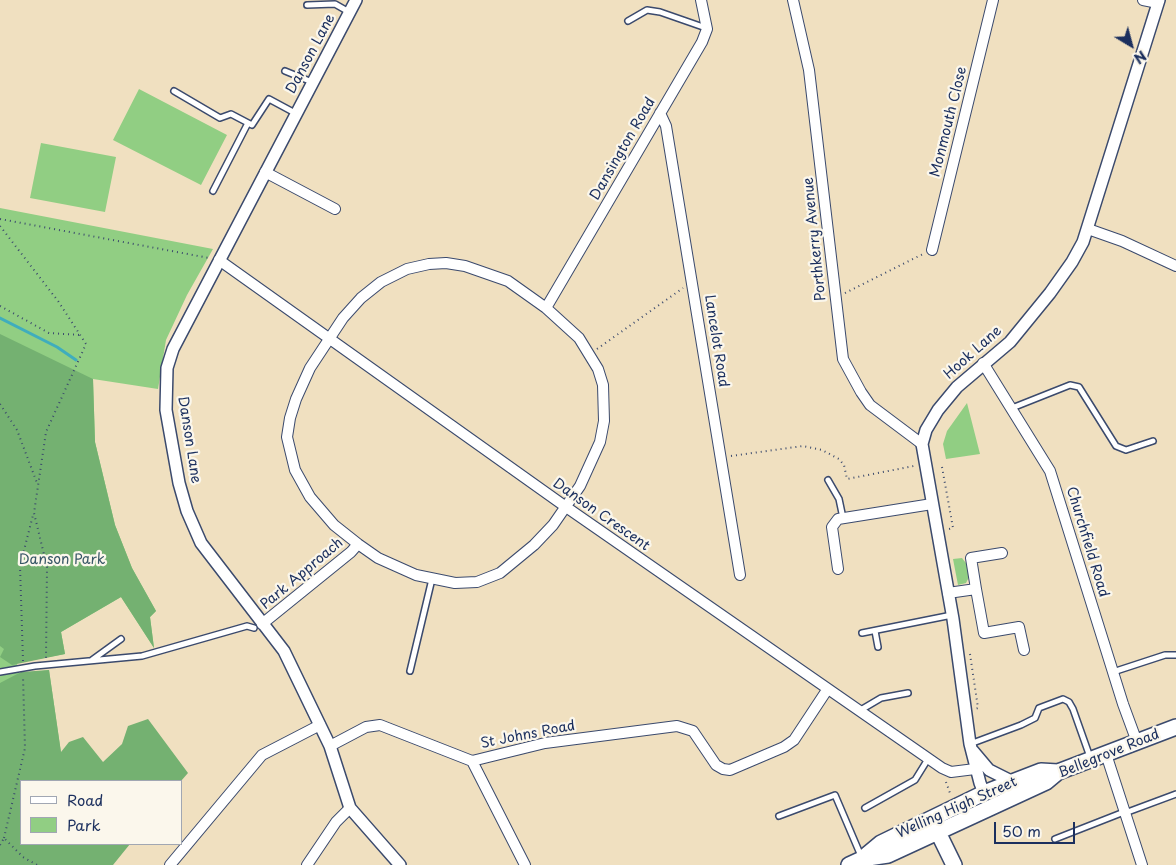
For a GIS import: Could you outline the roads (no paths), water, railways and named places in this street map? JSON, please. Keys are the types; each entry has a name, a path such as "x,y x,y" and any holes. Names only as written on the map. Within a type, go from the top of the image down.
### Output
{"main road":[{"name":"Bellegrove Road","path":"1014,788 1046,782 1058,772 1176,727"},
{"name":"Welling High Street","path":"855,862 888,855 984,793 1014,788"},
{"name":"Welling High Street","path":"935,825 1014,788"},
{"path":"935,825 954,865"}],"street":[{"name":"Danson Lane","path":"356,0 173,349 167,368 166,410 179,483 195,530 255,626 292,664 330,746 350,808 400,865"},
{"path":"701,0 706,29"},
{"name":"Porthkerry Avenue","path":"792,0 809,70 835,298 844,358 861,392 881,415 922,444"},
{"name":"Monmouth Close","path":"932,250 993,0"},
{"path":"1143,0 1158,2"},
{"name":"Hook Lane","path":"922,444 926,430 938,410 957,386 1010,342 1050,293 1072,262 1088,229 1158,2"},
{"name":"Dansington Road","path":"546,308 702,42 706,29"},
{"name":"Lancelot Road","path":"660,113 666,126 740,575"},
{"path":"265,172 335,209"},
{"path":"1088,229 1122,241 1176,266"},
{"name":"Danson Crescent","path":"219,260 566,507 928,759 951,772 975,770"},
{"path":"446,263 489,273 508,281 546,308 579,338 590,354 603,386 604,421 600,442 592,462 566,507 534,545 500,573 477,582 455,583 432,579 397,568 358,544 334,525 310,497 295,470 287,437 296,398 328,338 361,298 382,282 406,269 429,264 446,263"},
{"name":"Churchfield Road","path":"983,363 1050,471 1137,742"},
{"path":"922,444 952,615 975,770 984,793"},
{"path":"838,569 832,527 834,522 843,518 932,504"},
{"name":"Park Approach","path":"255,626 351,552 358,544"},
{"path":"1002,553 971,558 984,633 1019,627 1024,650"},
{"path":"948,593 976,589"},
{"name":"St Johns Road","path":"330,746 366,727 380,725 472,760 545,743 677,726 685,727 698,736 716,765 730,770 784,747 794,740 827,690"},
{"path":"170,865 262,755 320,725"},
{"path":"971,746 990,770 1014,788"},
{"path":"1106,754 1142,865"},
{"path":"472,760 525,865"},
{"path":"308,865 336,822 350,808"}],"lane":[{"path":"307,5 335,4 350,12"},
{"path":"628,21 647,10 660,12 706,29"},
{"path":"285,71 312,82"},
{"path":"174,91 220,118 231,114 252,125 269,99 296,114"},
{"path":"213,191 248,123"},
{"path":"1012,408 1070,385 1079,387 1116,446 1126,450 1153,441"},
{"path":"828,480 840,500 843,518"},
{"path":"410,671 432,579"},
{"path":"862,634 952,615"},
{"path":"0,672 46,665 134,658 255,626"},
{"path":"875,631 878,647"},
{"path":"91,661 99,653 120,639"},
{"path":"1113,672 1165,655 1176,655"},
{"path":"859,711 881,698 908,693"},
{"path":"971,746 1035,718 1039,708 1063,699 1069,702 1073,709 1090,760"},
{"path":"866,808 915,780 928,759"},
{"path":"779,816 836,794 855,862"},
{"path":"1056,839 1176,794"}],"waterway":[{"path":"0,318 57,347 76,360"}],"park label":[{"name":"Danson Park","path":"62,560"}]}
